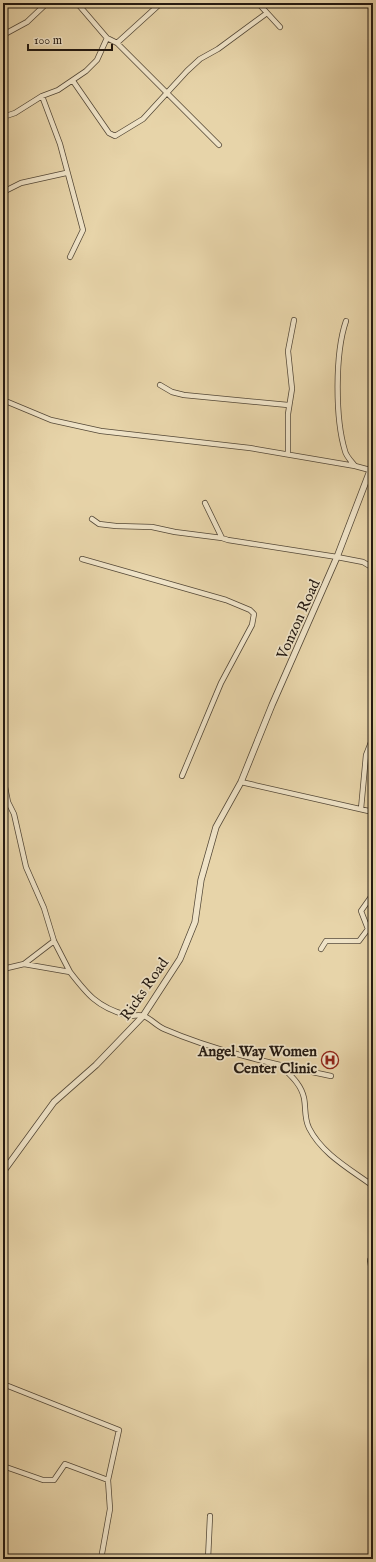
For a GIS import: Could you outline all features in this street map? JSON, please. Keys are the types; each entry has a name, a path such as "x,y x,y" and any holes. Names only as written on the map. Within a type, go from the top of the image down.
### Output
{"street":[{"path":"3,35 27,22 47,3"},
{"path":"77,3 107,38 117,43 219,146"},
{"path":"117,43 162,3"},
{"path":"258,3 280,27"},
{"path":"73,81 109,133 115,136 144,119 200,59 218,49 267,13"},
{"path":"3,117 15,113 42,96 58,90 73,81 97,60 107,38"},
{"path":"42,96 60,144 66,173 73,189 83,230 70,257"},
{"path":"3,192 21,183 66,173"},
{"path":"288,454 288,405 292,389 288,351 294,320"},
{"path":"346,321 339,344 337,402 345,453 355,466"},
{"path":"160,385 172,392 184,396 288,405"},
{"path":"3,400 51,420 101,431 250,448 355,466 370,470"},
{"name":"Vonzon Road","path":"241,782 272,705 337,557 373,464"},
{"path":"205,503 222,538"},
{"path":"92,519 99,524 152,527 175,532 222,538 337,557 363,562 373,568"},
{"path":"82,559 226,600 250,610 254,614 252,625 221,683 182,776"},
{"path":"361,809 366,755 373,737"},
{"path":"3,777 8,802 14,814 26,867 44,908 54,941 70,972 95,1002 127,1016 143,1016 154,1024 217,1049 331,1076"},
{"path":"241,782 373,812"},
{"name":"Ricks Road","path":"3,1172 54,1102 96,1065 143,1016 180,959 195,922 201,880 216,827 241,782"},
{"path":"321,949 326,941 359,941 368,929 361,911 373,894"},
{"path":"24,964 54,941"},
{"path":"3,969 24,964 70,972"},
{"path":"280,1065 298,1083 304,1098 304,1113 308,1127 316,1140 331,1156 373,1186"},
{"path":"373,1255 370,1260 373,1268"},
{"path":"3,1384 119,1430 108,1480 110,1509 101,1559"},
{"path":"3,1466 43,1480 54,1480 65,1464 108,1480"},
{"path":"208,1559 210,1516"}],"place":[{"name":"Angel Way Women Center Clinic","path":"330,1060"}]}
